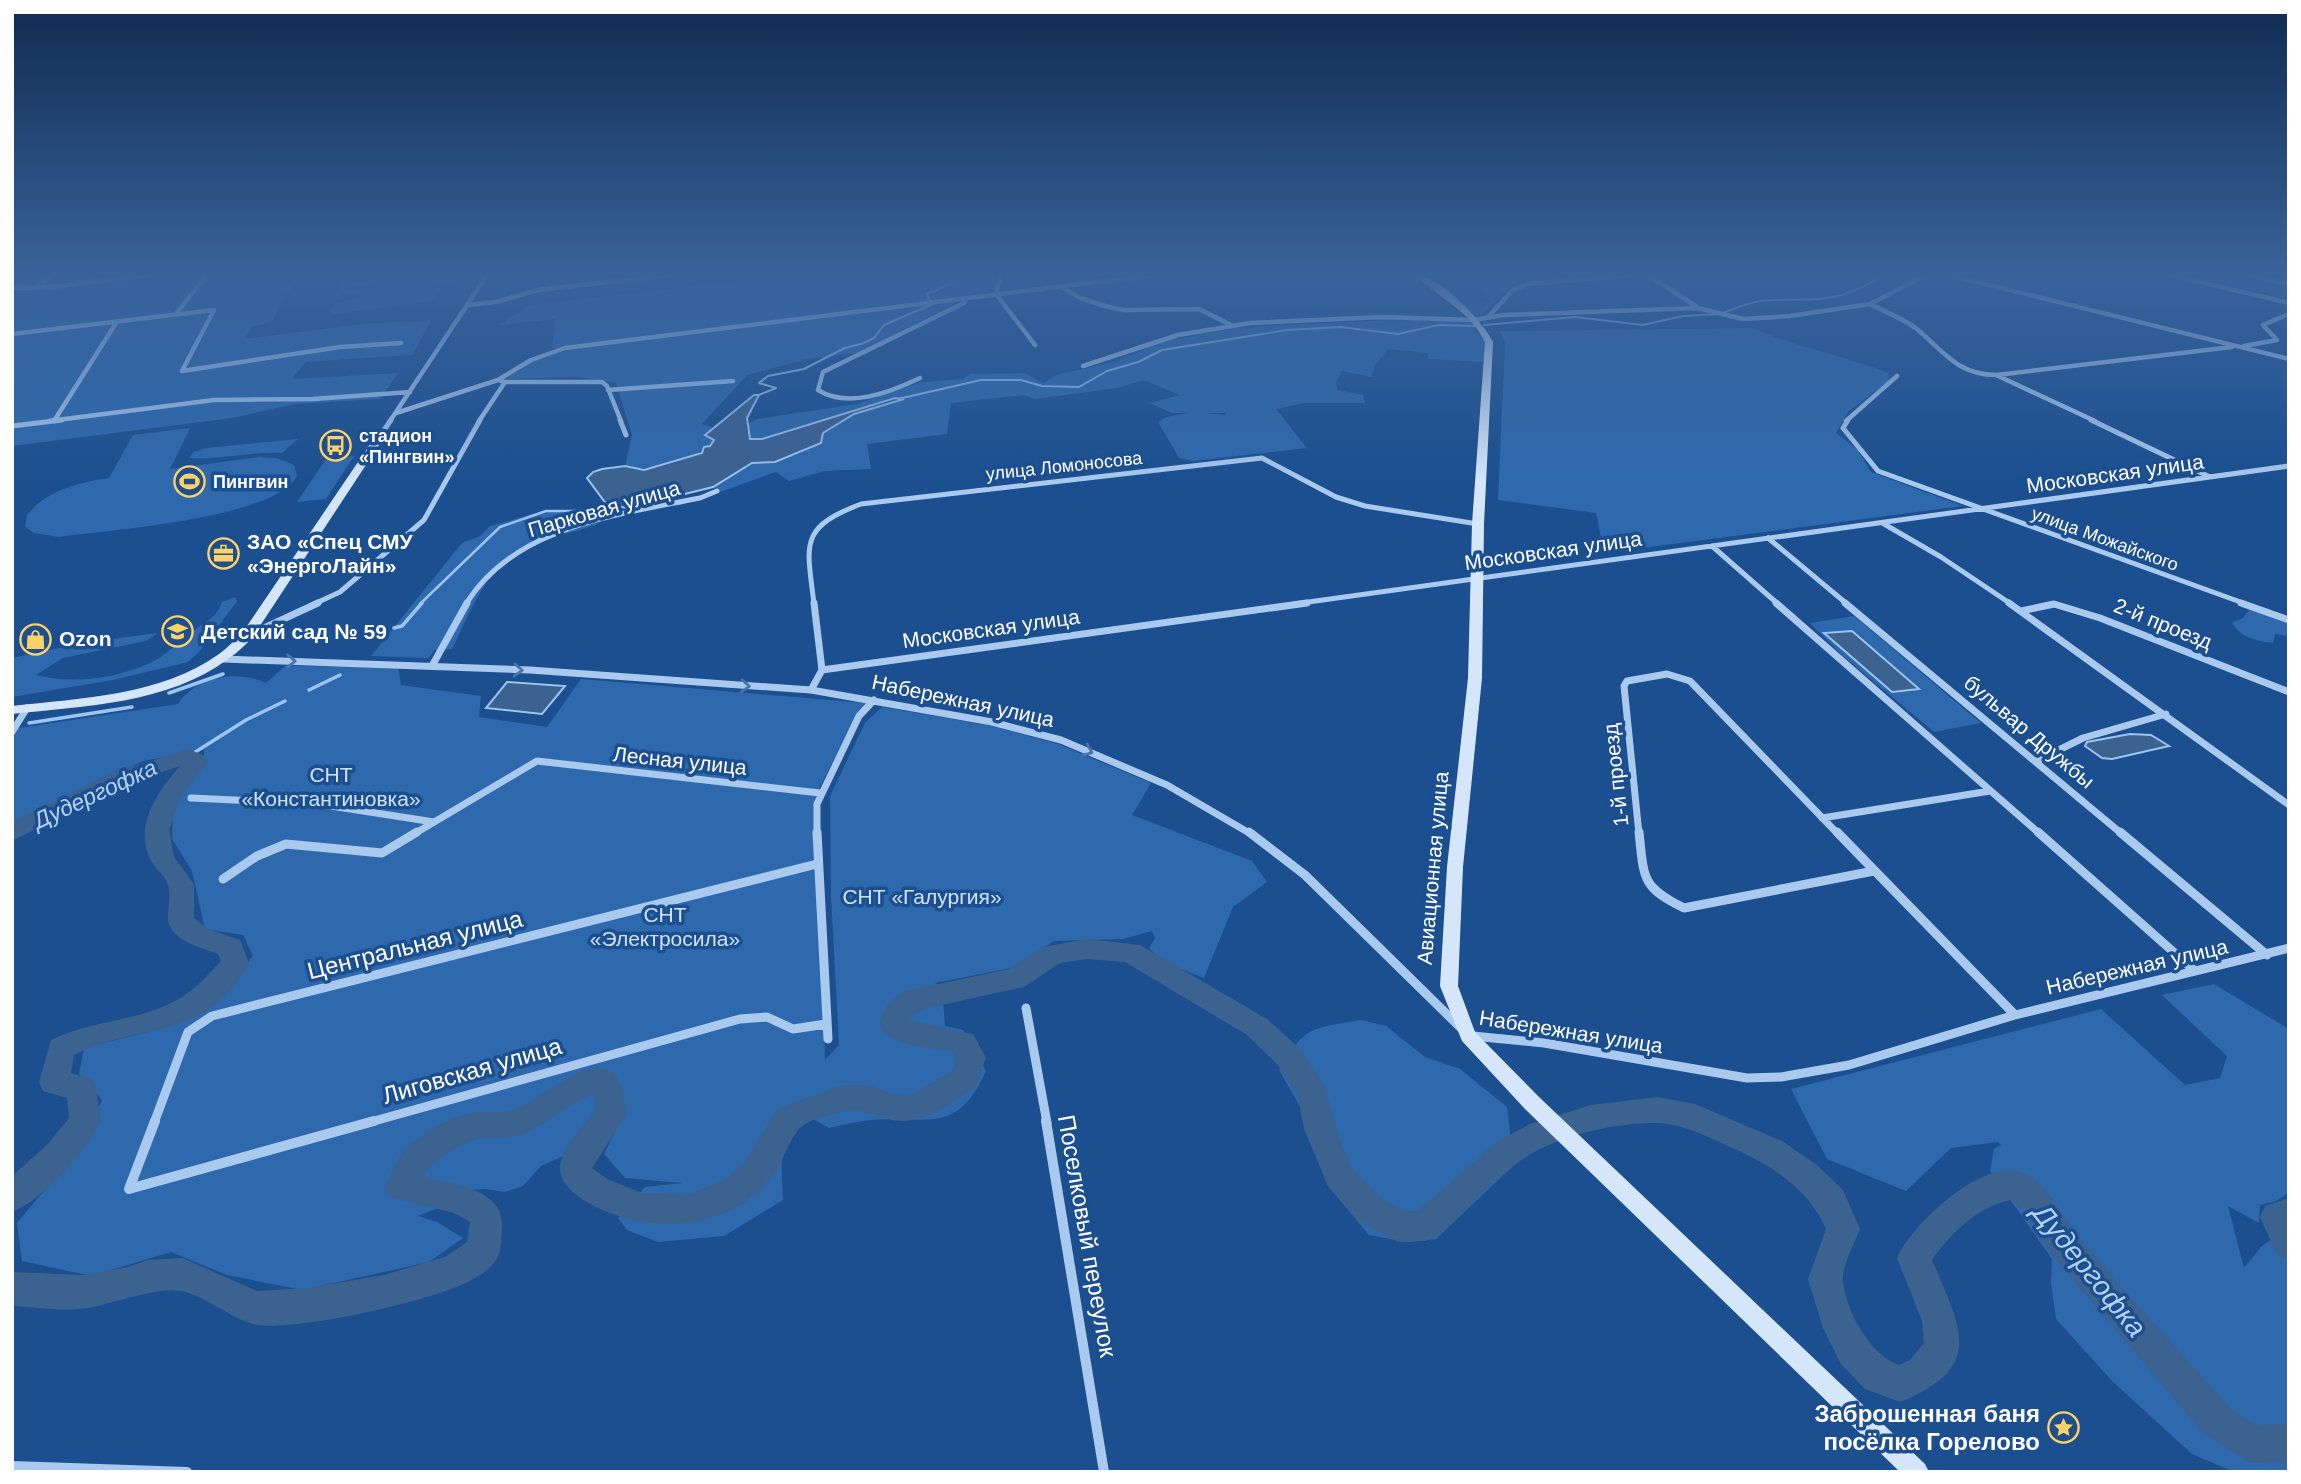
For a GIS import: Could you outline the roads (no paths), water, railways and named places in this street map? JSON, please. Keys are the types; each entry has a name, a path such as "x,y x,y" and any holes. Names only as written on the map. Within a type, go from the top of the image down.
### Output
{"street":[{"path":"54,421 103,344"},
{"path":"195,344 181,368 187,372 348,346 379,344"},
{"path":"12,710 150,690 188,677 223,659 248,635 441,344"},
{"path":"248,635 340,592 410,535 424,520 501,381 531,360 565,348 595,344"},
{"path":"882,344 823,372 818,390 823,396 846,399 895,389 920,378"},
{"path":"1083,366 1147,344"},
{"name":"Авиационная улица","path":"1489,344 1478,524 1475,678 1455,867 1449,986 1468,1036 1532,1103 1917,1472"},
{"path":"1931,344 1958,365 1981,374 1996,375 2250,344"},
{"path":"2232,344 2289,359"},
{"path":"1996,375 2210,477"},
{"name":"улица Можайского","path":"1897,376 1846,421 1845,433 1862,448 1878,471 2289,620"},
{"path":"396,413 501,381 591,380 602,382 608,390 626,435"},
{"path":"608,390 733,381"},
{"path":"12,426 214,400 313,399 410,392"},
{"name":"улица Ломоносова","path":"822,670 808,553 812,533 832,515 861,504 1262,458 1336,497 1365,506 1478,524"},
{"name":"Московская улица","path":"822,670 2289,466"},
{"name":"Парковая улица","path":"432,666 482,581 496,566 518,551 575,529 700,498 717,491"},
{"path":"1884,523 1941,557 2021,611 2289,805"},
{"name":"бульвар Дружбы","path":"1768,538 2267,955"},
{"path":"1712,546 2194,971"},
{"name":"2-й проезд","path":"2021,611 2054,604 2100,618 2289,692"},
{"name":"Набережная улица","path":"223,659 432,666 811,690 992,722 1061,740 1167,785 1239,825 1305,874 1468,1036 1544,1043 1747,1078 1780,1078 1837,1067 2015,1015 2289,948"},
{"path":"811,690 822,670"},
{"name":"1-й проезд","path":"1874,871 1684,908 1655,894 1643,872 1625,686 1627,681 1666,673 1680,674 1690,681 2015,1015"},
{"path":"828,1039 817,864 820,793 859,716 874,700"},
{"path":"12,732 27,708"},
{"path":"2036,761 2085,736 2130,727 2166,714"},
{"name":"Лесная улица","path":"435,822 537,761 561,766 820,793"},
{"path":"1822,818 1990,790"},
{"path":"191,798 318,804 435,822"},
{"path":"223,879 239,866 292,843 368,855 382,853 435,822"},
{"name":"Центральная улица","path":"129,1189 188,1032 212,1016 817,864"},
{"name":"Поселковый переулок","path":"1026,1008 1069,1245 1104,1472"},
{"name":"Лиговская улица","path":"129,1189 740,1018 767,1017 793,1029 826,1024"},
{"path":"12,1466 187,1472"}],"waterway":[{"path":"759,395 776,388 759,383 768,376 804,369 845,348 859,344"},
{"path":"898,399 981,380 1021,380 1042,386 1079,387 1107,371 1138,362 1162,350 1198,344"},
{"path":"420,604 500,527 546,511 600,511"},
{"path":"394,628 402,626 422,603"},
{"path":"169,693 223,674"},
{"path":"309,690 340,675"},
{"path":"189,756 246,720 285,701"},
{"path":"29,723 132,707"},
{"name":"Дудергофка","path":"12,833 121,778 189,756 197,761 164,805 159,817 158,844 162,858 181,884 181,922 198,936 230,947 235,963 204,996 182,1011 152,1022 90,1036 61,1048 54,1082 81,1088 85,1121 59,1154 12,1197"},
{"name":"Дудергофка","path":"12,1289 83,1292 128,1284 148,1276 182,1274 256,1308 307,1305 384,1292 454,1271 483,1251 487,1215 461,1200 401,1187 416,1160 445,1138 474,1126 515,1124 552,1104 572,1088 598,1080 610,1092 612,1113 577,1159 576,1174 596,1190 618,1201 642,1208 666,1211 690,1209 714,1202 736,1190 755,1173 769,1154 788,1118 843,1098 868,1098 890,1107 915,1108 964,1079 971,1058 963,1042 907,1032 893,1024 899,1010 916,999 1014,979 1031,971 1053,954 1087,949 1130,952 1257,1027 1288,1056 1313,1094 1320,1129 1339,1176 1369,1209 1398,1227 1425,1226 1509,1151 1541,1134 1591,1118 1657,1110 1695,1117 1771,1151 1806,1175 1831,1201 1843,1229 1825,1279 1835,1316 1854,1351 1878,1376 1900,1384 1923,1373 1942,1349 1940,1321 1914,1258 1932,1233 1957,1210 1986,1193 2016,1185 2037,1202 2061,1241 2218,1422 2251,1444 2289,1443"},
{"name":"Дудергофка","path":"2289,1213 2277,1217 2289,1244"}],"place":[{"name":"стадион «Пингвин»","path":"336,446"},
{"name":"Пингвин","path":"190,482"},
{"name":"ЗАО «Спец СМУ «ЭнергоЛайн»","path":"224,554"},
{"name":"Детский сад № 59","path":"178,632"},
{"name":"Ozon","path":"36,639"},
{"name":"Заброшенная баня посёлка Горелово","path":"2063,1428"}],"park label":[{"name":"СНТ «Константиновка»","path":"331,787"},
{"name":"СНТ «Галургия»","path":"922,897"},
{"name":"СНТ «Электросила»","path":"665,927"}]}
